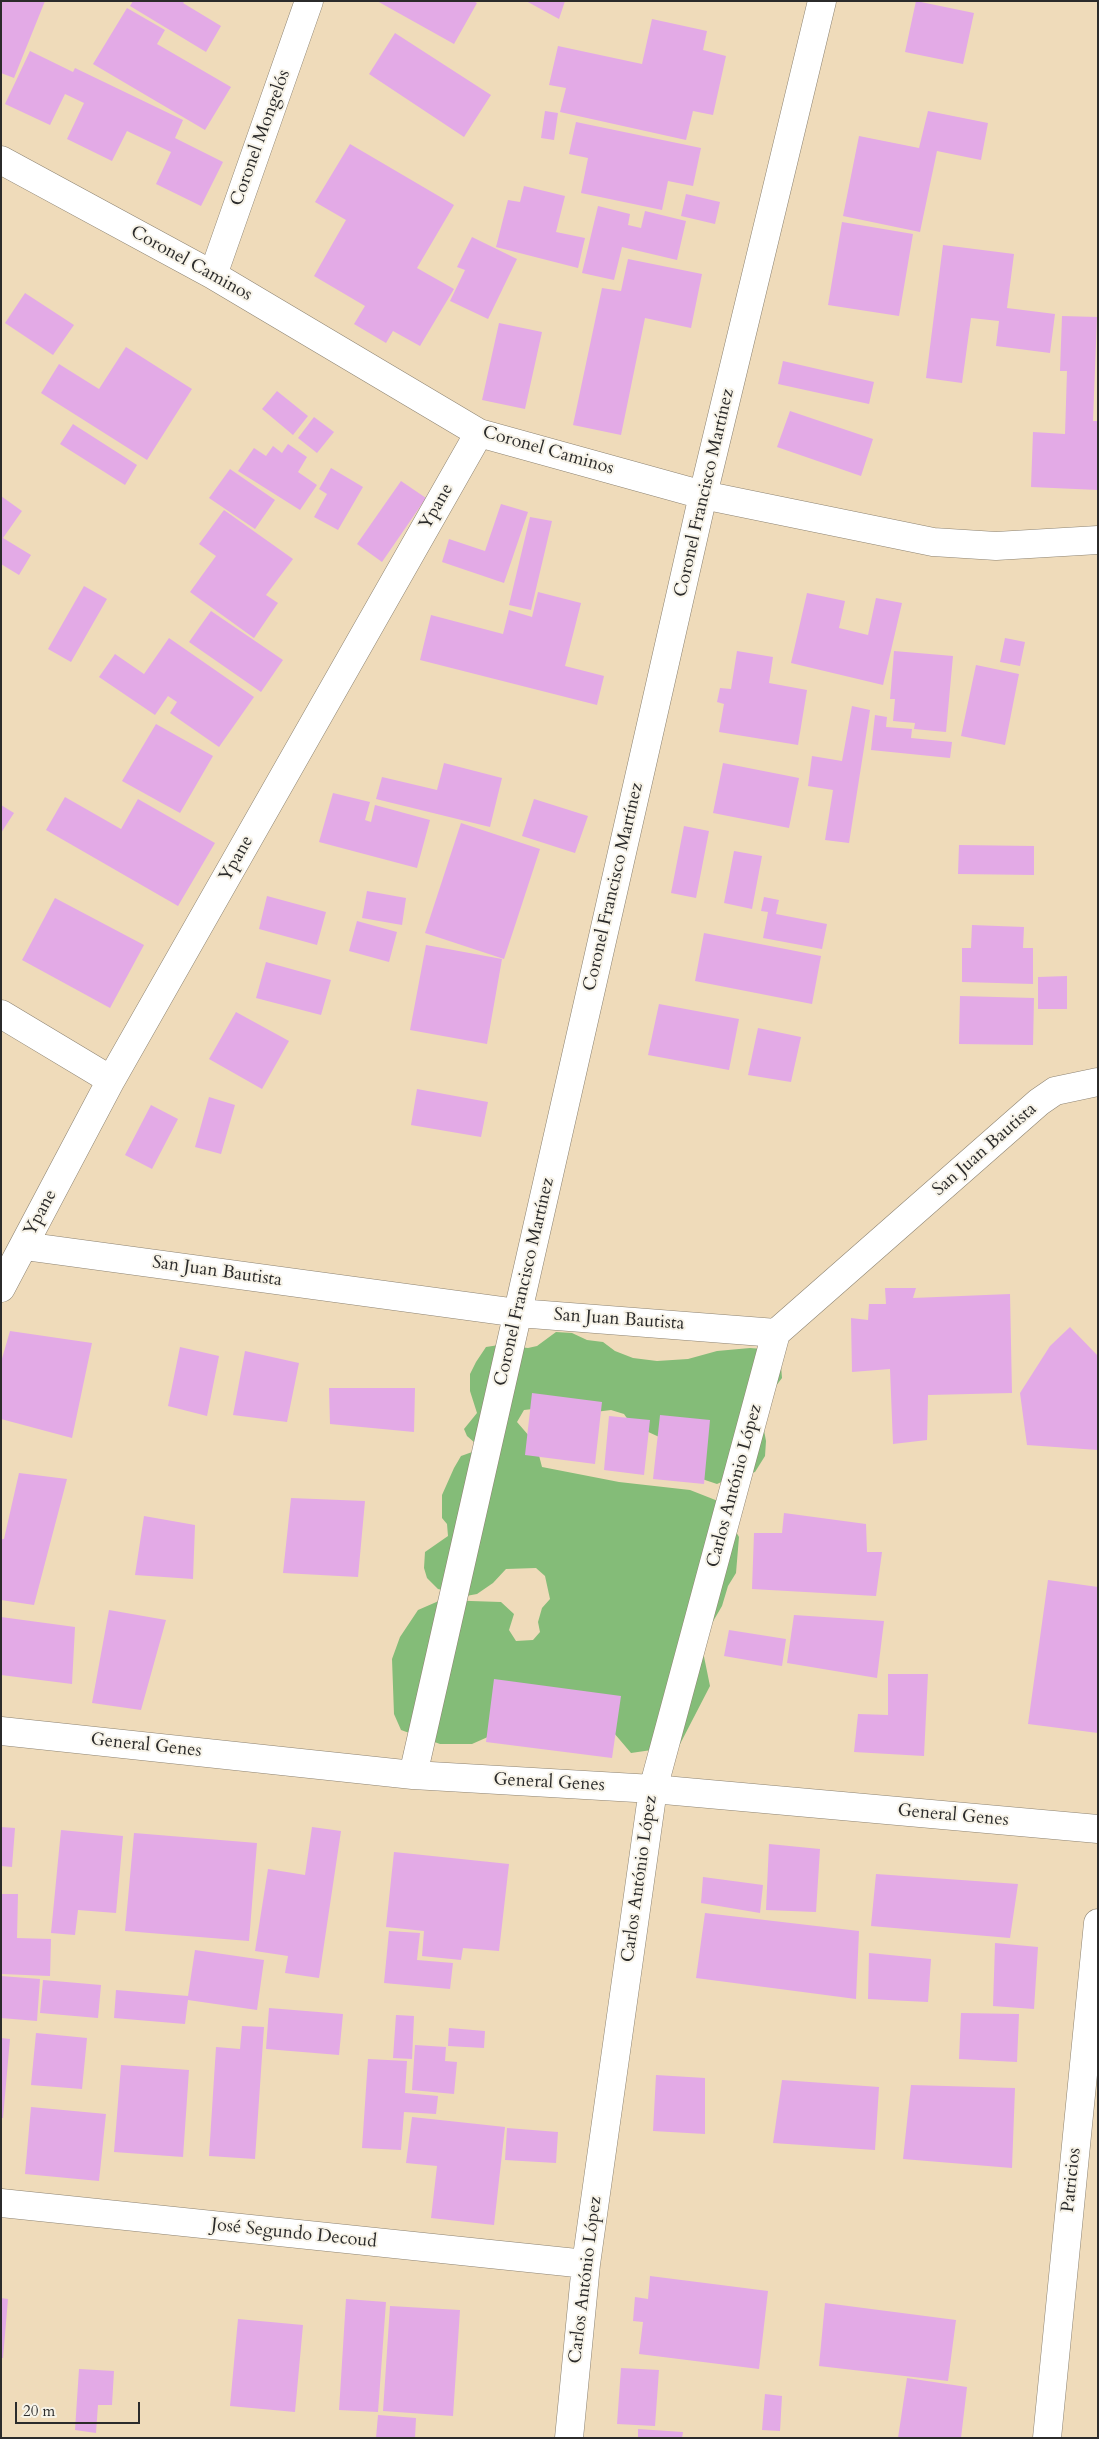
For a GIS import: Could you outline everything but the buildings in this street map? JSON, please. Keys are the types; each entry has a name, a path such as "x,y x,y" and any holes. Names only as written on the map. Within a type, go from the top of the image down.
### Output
{"street":[{"name":"Coronel Mongelós","path":"212,275 309,1"},
{"name":"Coronel Francisco Martínez","path":"413,1775 703,495 822,1"},
{"name":"Coronel Caminos","path":"1,160 212,275 479,433 703,495 933,542 996,546 1098,540"},
{"name":"Ypane","path":"1,1288 111,1080 479,433"},
{"path":"1,1014 111,1080"},
{"name":"San Juan Bautista","path":"24,1246 518,1312 776,1333 1040,1102 1055,1092 1098,1082"},
{"name":"Carlos António López","path":"569,2438 586,2264 653,1789 776,1333"},
{"name":"General Genes","path":"1,1731 413,1775 653,1789 1098,1829"},
{"name":"Patricios","path":"1046,2438 1098,1923"},
{"name":"José Segundo Decoud","path":"1,2203 586,2264"}],"green space":[{"path":"556,1332 572,1333 587,1340 603,1342 615,1351 633,1358 657,1361 688,1359 717,1351 750,1348 763,1349 781,1366 782,1378 766,1399 763,1425 766,1441 765,1456 755,1472 717,1484 696,1477 670,1442 631,1424 624,1414 611,1410 587,1413 541,1408 524,1410 517,1422 536,1444 542,1467 619,1482 690,1490 718,1501 739,1537 736,1573 728,1586 722,1606 701,1642 710,1686 679,1746 631,1753 614,1733 499,1732 472,1744 440,1744 401,1730 394,1714 392,1659 400,1637 418,1610 441,1600 501,1602 514,1614 509,1630 516,1641 533,1640 540,1632 538,1622 542,1608 550,1599 545,1576 536,1568 506,1569 493,1583 477,1594 466,1596 438,1589 427,1578 424,1568 425,1552 448,1536 447,1524 442,1518 442,1495 461,1456 475,1451 475,1443 467,1436 464,1429 477,1413 470,1391 470,1374 476,1362 486,1347 499,1345 528,1348 537,1346"}]}
